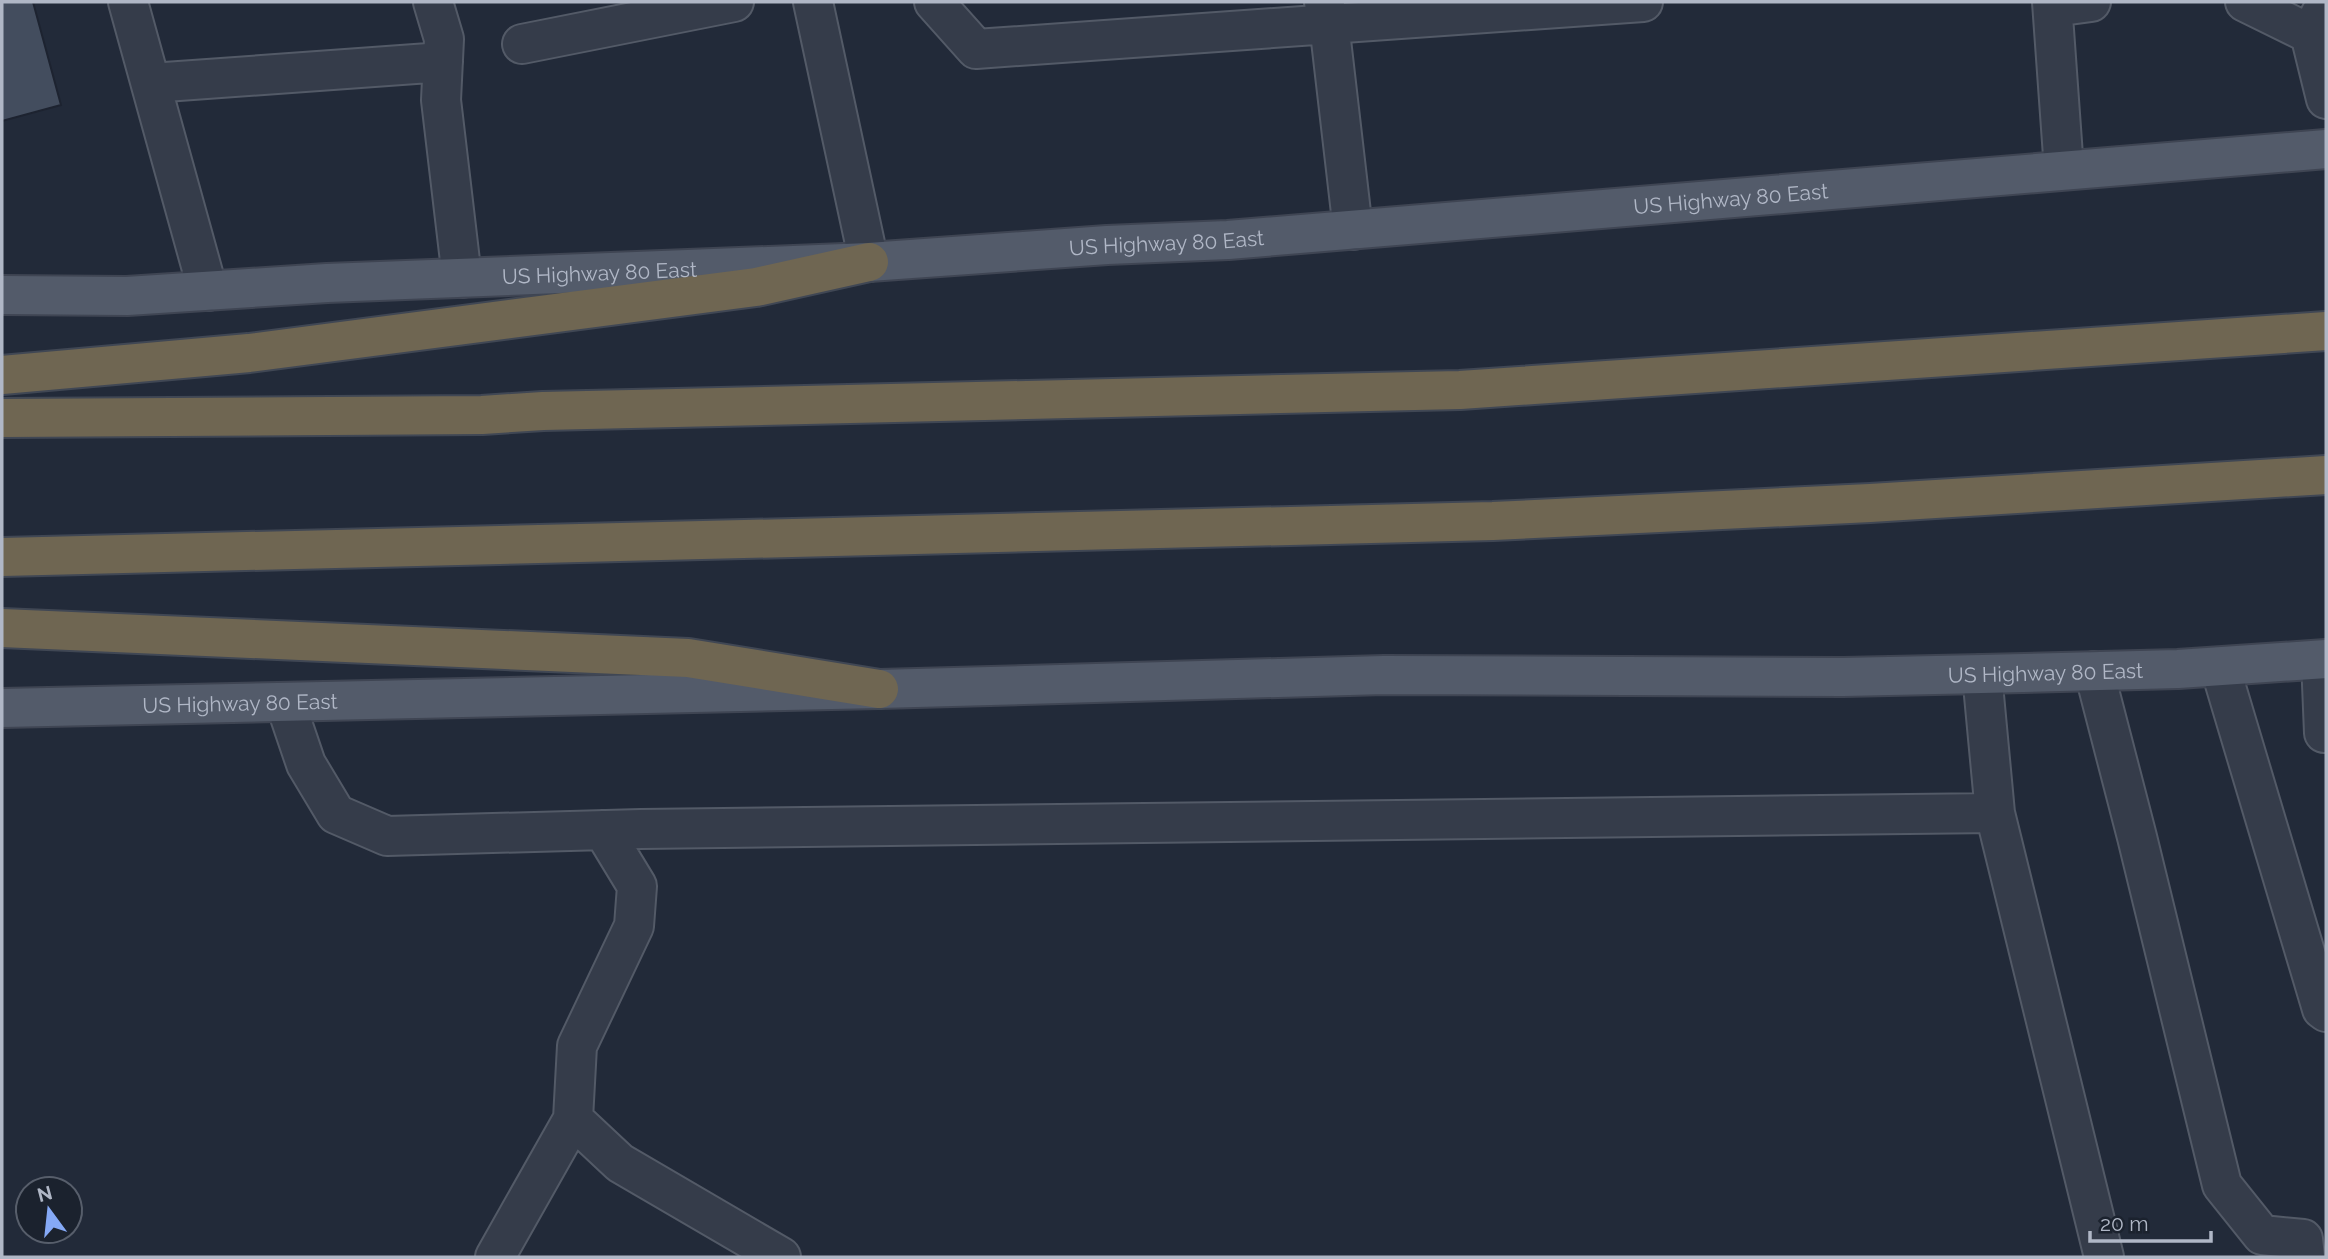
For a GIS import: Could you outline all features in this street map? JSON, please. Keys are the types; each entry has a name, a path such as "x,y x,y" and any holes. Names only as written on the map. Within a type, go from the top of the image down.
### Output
{"highway":[{"path":"2,375 249,353 755,287 869,262"},
{"path":"2,418 482,415 543,411 1460,390 2326,331"},
{"path":"2,557 1493,521 1883,503 2326,475"},
{"path":"2,628 688,658 879,689"}],"main road":[{"name":"US Highway 80 East","path":"2,295 127,296 327,283 869,262 1107,245 1228,240 2326,149"},
{"name":"US Highway 80 East","path":"2,708 1384,675 1843,677 2220,667 2324,659"}],"lane":[{"path":"128,2 208,291"},
{"path":"433,2 444,39 441,100 462,278"},
{"path":"522,44 734,2"},
{"path":"813,2 869,262"},
{"path":"934,2 976,49 1326,12 1643,2"},
{"path":"2064,170 2053,4 2091,2"},
{"path":"2245,2 2318,19 2326,99"},
{"path":"1326,12 1353,230"},
{"path":"151,83 443,62"},
{"path":"2324,659 2324,733 2326,732"},
{"path":"2220,667 2322,1009 2326,1012"},
{"path":"2094,671 2222,1185 2262,1236 2312,1244"},
{"path":"1982,674 1995,813 2104,1257"},
{"path":"285,702 306,764 336,814 387,836 603,830 1995,813"},
{"path":"495,1257 573,1119 577,1046 634,926 638,886 603,830"},
{"path":"573,1119 620,1163 781,1257"}],"building":[{"path":"2,2 33,2 61,105 2,121"}]}
